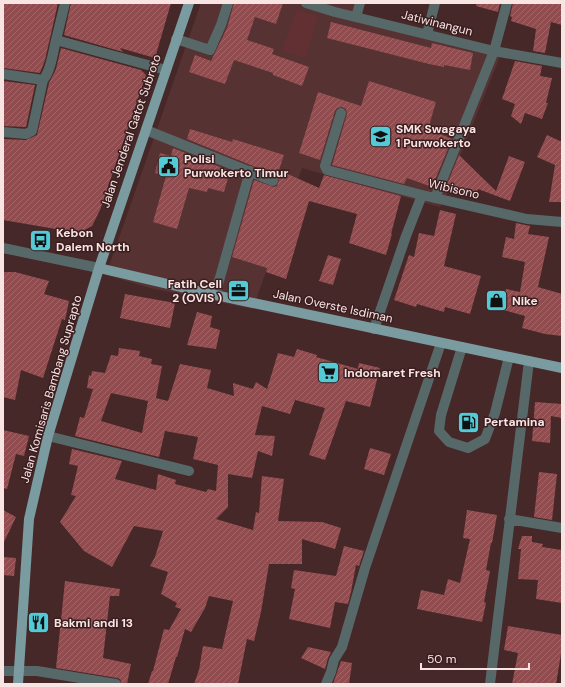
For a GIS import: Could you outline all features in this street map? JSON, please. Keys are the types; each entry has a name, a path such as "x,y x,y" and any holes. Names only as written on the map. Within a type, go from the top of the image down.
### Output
{"main road":[{"name":"Jalan Jenderal Gatot Subroto","path":"99,268 189,3"},
{"name":"Jalan Overste Isdiman","path":"99,268 215,295 562,368"},
{"name":"Jalan Komisaris Bambang Suprapto","path":"18,684 29,519 48,436 99,268"}],"street":[{"path":"3,132 26,134 32,131 43,80 46,77 49,68 65,3"},
{"path":"176,39 210,50 221,26 228,3"},
{"name":"Jatiwinangun","path":"306,3 494,51 562,64"},
{"path":"356,17 360,3"},
{"path":"427,34 435,3"},
{"path":"435,198 494,51 507,3"},
{"path":"56,40 166,70"},
{"path":"3,74 43,80"},
{"name":"Wibisono","path":"341,113 324,166 327,170 341,175 422,195 527,219 562,222"},
{"path":"146,130 273,181"},
{"path":"215,295 250,171"},
{"path":"374,328 422,195"},
{"path":"3,248 99,268"},
{"path":"326,684 334,660 342,647 365,568 441,342"},
{"path":"462,347 441,415 439,431 449,442 468,448 485,439 495,413 509,357"},
{"path":"490,684 528,360"},
{"path":"48,436 189,471"},
{"path":"509,519 562,528"},
{"path":"3,671 37,671 116,684"}],"shaded area":[{"path":"201,3 301,3 341,16 501,54 460,156 450,188 440,207 302,168 253,309 150,288 106,275"},
{"path":"306,3 360,3 356,17"},
{"path":"296,10 318,16 305,58 282,51"}],"building":[{"path":"3,3 58,3 45,60 40,73 3,68"},
{"path":"71,3 171,3 155,58 120,48 123,52 64,35"},
{"path":"234,3 283,3 276,24 255,17 247,40 274,49 272,54 309,67 302,86 273,75 273,73 234,60 225,84 189,72 195,55 211,61 227,28"},
{"path":"477,3 500,3 498,12 476,6"},
{"path":"513,3 556,3 562,5 562,25 551,22 545,53 533,51 536,29 511,21 512,17 510,16"},
{"path":"331,22 431,48 432,43 473,53 470,70 429,64 327,38"},
{"path":"61,48 141,70 146,75 100,210 92,226 79,233 3,220 3,139 26,140 37,135 49,83 56,69"},
{"path":"515,61 542,66 540,76 552,78 546,103 548,103 542,119 525,113 521,124 511,116 515,104 502,99"},
{"path":"3,81 35,85 26,127 3,126"},
{"name":"SMK Swagaya 1 Purwokerto","path":"369,81 436,102 428,129 452,139 432,187 407,178 404,184 332,165 347,114 346,109 342,107 337,108 335,111 320,160 299,153 318,92 361,106"},
{"path":"190,129 232,142 233,139 284,155 279,170 319,188 324,175 401,196 386,255 349,243 357,214 309,201 286,279 266,272 267,268 232,257 254,180 274,187 277,186 279,180 275,175 187,139"},
{"path":"547,135 562,142 562,202 549,202 555,165 537,157"},
{"path":"173,148 230,171 224,192 208,188 207,192 189,188 177,229 153,222 166,176 155,173 160,153 171,156"},
{"path":"459,155 496,191 509,156 525,162 510,201 478,189 476,196 446,187"},
{"path":"440,210 456,214 444,266 481,276 470,314 445,307 444,312 417,304 416,307 394,300 409,255 414,257 419,233 434,236"},
{"path":"516,223 530,226 528,234 549,237 538,287 562,294 562,336 545,334 522,328 525,316 500,309 506,289 520,292 525,262 502,257 506,237 514,239"},
{"path":"328,255 341,259 333,285 319,281"},
{"path":"3,272 15,272 49,281 44,294 69,301 65,320 62,319 43,378 21,370 15,400 3,397"},
{"path":"125,294 175,303 170,328 120,318"},
{"path":"197,312 212,316 210,327 220,330 216,349 187,345"},
{"path":"119,348 140,351 139,356 152,359 151,364 162,366 156,398 168,401 180,364 211,370 207,388 234,396 233,383 253,389 256,382 267,389 278,353 294,357 297,349 317,355 316,357 358,369 359,363 380,368 370,407 346,401 325,460 309,455 325,408 295,400 290,414 262,406 255,435 275,436 272,456 258,451 252,478 228,474 228,507 216,519 253,530 256,512 259,513 262,476 284,479 278,521 322,522 341,528 335,549 302,539 302,564 269,564 261,612 254,641 247,639 238,684 194,684 199,670 203,646 222,649 233,601 209,596 205,608 191,632 185,629 168,684 148,684 164,629 169,630 181,609 175,607 177,603 161,594 168,572 150,566 155,557 163,531 134,526 112,567 84,551 60,522 76,496 71,495 78,466 69,464 72,449 122,461 115,479 156,490 158,474 176,480 175,484 206,492 208,489 216,491 218,465 193,459 198,437 165,431 159,457 75,436 80,417 84,418 93,389 87,388 89,375 91,376 92,371 105,373 111,355 118,356","holes":["111,393 148,401 142,433 101,421"]},
{"path":"535,402 562,404 562,418 551,416 550,443 532,441"},
{"path":"3,430 29,436 24,456 16,454 7,489 3,488"},
{"path":"370,448 391,454 384,475 364,469"},
{"path":"539,472 557,474 552,520 534,517"},
{"path":"3,510 16,517 3,544"},
{"path":"467,510 497,515 486,570 490,571 482,622 417,609 421,590 444,595 448,579 460,583 470,539 463,538"},
{"path":"522,536 532,536 532,542 543,544 542,547 562,550 562,603 536,599 538,580 518,579 521,549 518,549"},
{"path":"344,546 364,551 359,566 356,565 348,604 335,602 330,628 289,619 295,589 291,588 294,570 336,576"},
{"path":"3,557 16,558 14,576 3,575"},
{"path":"65,581 120,589 119,596 110,596 103,658 131,664 127,684 122,684 120,679 117,678 56,668"},
{"path":"508,626 562,635 562,648 556,684 512,684 518,653 504,650"},
{"path":"308,647 331,652 325,669 301,658"},
{"path":"341,661 352,663 349,684 333,684"}],"place":[{"name":"SMK Swagaya 1 Purwokerto","path":"381,136"},
{"name":"Polisi Purwokerto Timur","path":"168,166"},
{"name":"Kebon Dalem North","path":"41,240"},
{"name":"Fatih Cell 2 (OVIS )","path":"238,291"},
{"name":"Nike","path":"497,301"},
{"name":"Indomaret Fresh","path":"328,373"},
{"name":"Pertamina","path":"468,422"},
{"name":"Bakmi andi 13","path":"38,623"}]}
